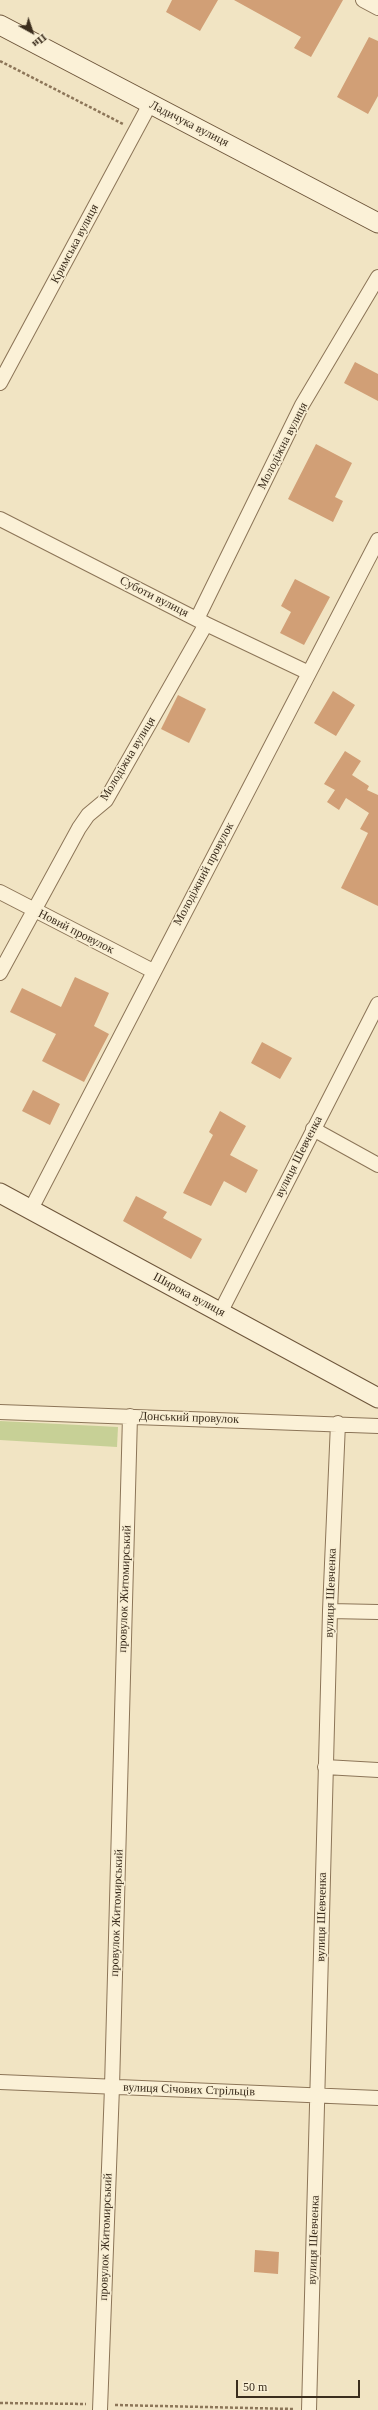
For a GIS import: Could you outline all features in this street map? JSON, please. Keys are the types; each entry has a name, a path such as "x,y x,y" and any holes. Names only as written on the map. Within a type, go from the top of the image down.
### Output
{"street":[{"path":"364,0 378,8"},
{"name":"Ладичука вулиця","path":"0,25 378,223"},
{"name":"Кримська вулиця","path":"0,383 150,104"},
{"name":"Молодіжна вулиця","path":"0,973 83,821 106,800 201,622 302,405 378,277"},
{"name":"Суботи вулиця","path":"0,518 201,622 309,673"},
{"name":"Молодіжний провулок","path":"31,1209 153,971 378,540"},
{"name":"Новий провулок","path":"0,892 153,971"},
{"name":"вулиця Шевченка","path":"221,1311 378,1004"},
{"path":"313,1129 378,1165"},
{"name":"Широка вулиця","path":"0,1193 221,1311 378,1398"},
{"name":"Донський провулок","path":"0,1412 338,1423 378,1426"},
{"name":"провулок Житомирський","path":"100,2407 112,2087 130,1416"},
{"name":"вулиця Шевченка","path":"309,2409 325,1767 338,1423"},
{"path":"330,1611 378,1612"},
{"path":"325,1767 378,1770"},
{"name":"вулиця Січових Стрільців","path":"0,2082 378,2098"}],"path":[{"path":"0,61 136,131"},
{"path":"0,2403 100,2407 309,2409"}],"green space":[{"path":"0,1421 118,1427 117,1447 0,1440"}],"building":[{"path":"172,0 218,0 200,31 166,12"},
{"path":"234,0 343,0 311,57 294,48 301,37"},
{"path":"369,37 378,41 378,96 368,114 337,97"},
{"path":"355,362 378,374 378,401 344,383"},
{"path":"316,444 352,463 335,497 343,501 333,522 288,499"},
{"path":"295,579 330,597 304,645 280,633 291,612 281,606"},
{"path":"333,691 355,705 336,736 314,723"},
{"path":"178,695 206,709 189,743 161,729"},
{"path":"345,751 361,761 352,775 369,786 367,790 378,795 378,906 341,888 368,833 360,829 369,813 346,798 339,810 327,802 335,790 324,784"},
{"path":"75,977 109,993 94,1026 109,1034 84,1082 42,1061 56,1034 10,1012 22,988 61,1007"},
{"path":"262,1042 292,1058 280,1079 251,1063"},
{"path":"33,1090 60,1104 50,1125 22,1111"},
{"path":"220,1111 246,1126 230,1155 258,1170 246,1193 224,1181 211,1206 183,1193 213,1135 209,1132"},
{"path":"136,1196 167,1212 163,1218 202,1239 191,1259 123,1221"},
{"path":"255,2250 279,2252 278,2274 254,2272"}]}
